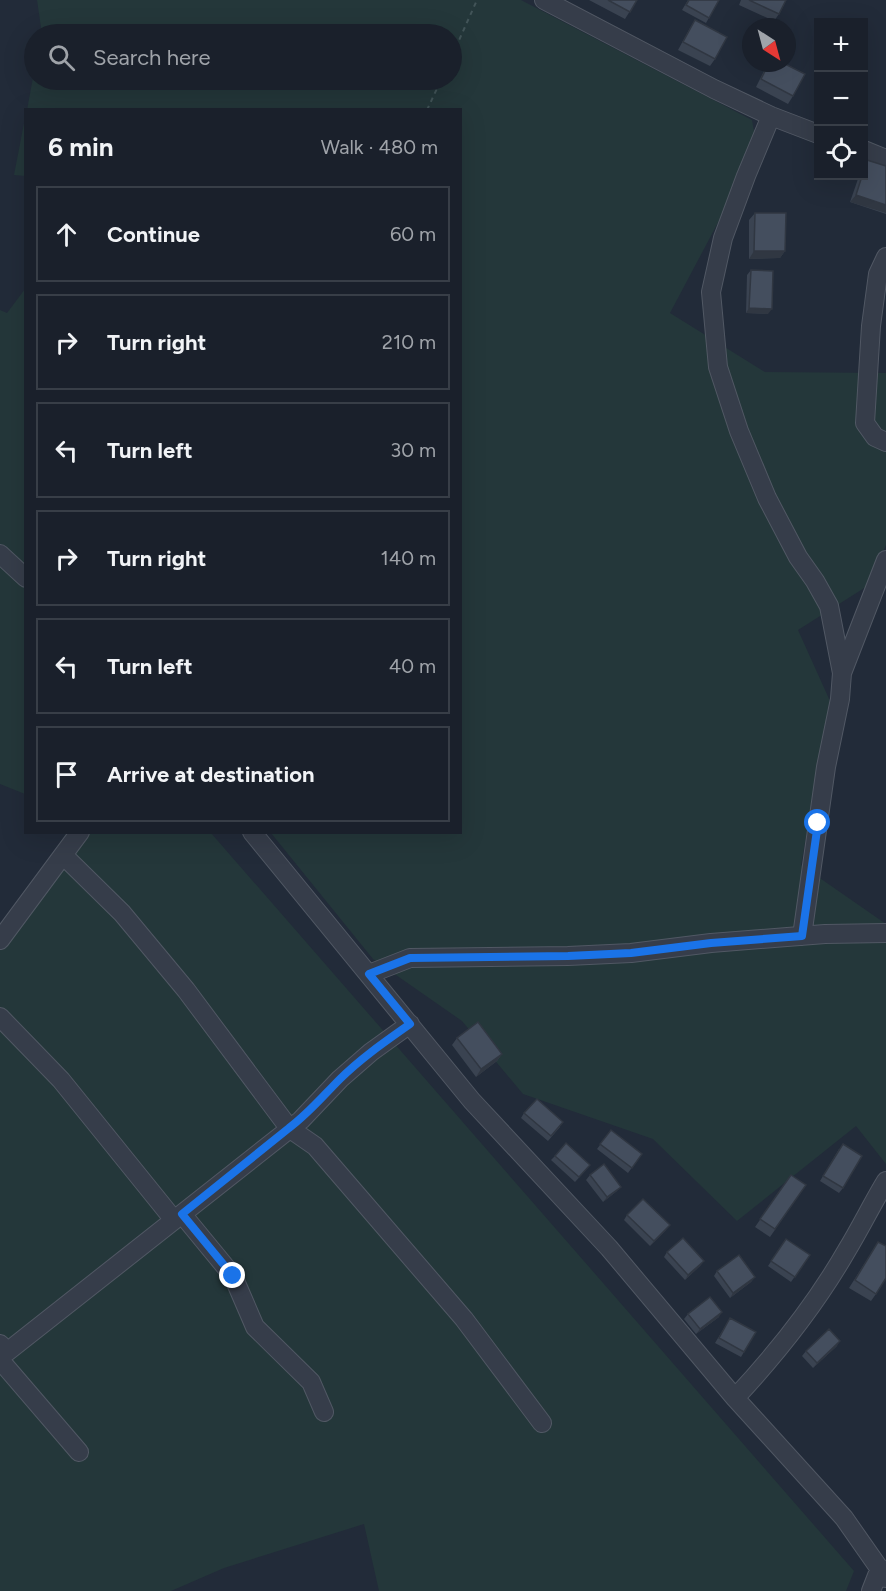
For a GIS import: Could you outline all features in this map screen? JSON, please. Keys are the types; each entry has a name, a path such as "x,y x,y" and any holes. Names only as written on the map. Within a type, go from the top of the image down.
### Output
{"street":[{"path":"544,0 714,89 771,116 814,132"},
{"path":"771,116 723,238 711,292 717,367 739,431 767,498 798,557 829,606 842,673 840,699 826,766 802,936"},
{"path":"868,152 886,159"},
{"path":"886,257 878,274 871,326 865,423 875,437 886,442"},
{"path":"0,554 24,576"},
{"path":"842,673 886,560"},
{"path":"0,940 79,834"},
{"path":"254,834 472,1101 609,1248 735,1398 844,1518 883,1573 871,1591"},
{"path":"63,855 122,913 186,990 289,1128 315,1146 464,1319 542,1423"},
{"path":"369,974 410,958 631,953 711,943 825,934 886,933"},
{"path":"0,1017 62,1080 178,1217 233,1276 255,1327 311,1382 324,1412"},
{"path":"79,1452 2,1354 301,1119 340,1078 410,1024"},
{"path":"735,1398 785,1342 815,1300 847,1250 886,1181"}],"path":[{"path":"462,34 477,0"},
{"path":"428,108 436,90"}],"shaded area":[{"path":"37,0 521,0 752,120 757,149 670,313 765,372 886,373 886,545 869,585 798,630 830,701 801,865 886,924 886,1164 856,1126 737,1221 653,1139 523,1094 462,1021 373,959 272,834 462,834 462,108 27,108 31,90 462,90 462,24 41,24"},
{"path":"24,123 24,176 14,175"},
{"path":"24,290 24,794 0,784 0,310 7,313"},
{"path":"76,834 212,834 854,1571 846,1591 379,1591 364,1524 224,1568 171,1591 0,1591 0,924"}],"building":[{"path":"608,0 637,0 630,12"},
{"path":"689,0 719,0 709,18 686,5"},
{"path":"749,0 786,0 779,14"},
{"path":"695,20 727,37 715,59 683,42"},
{"path":"796,70 805,74 793,96 761,79 764,72 796,72"},
{"path":"868,160 886,166 886,205 856,195 861,180 868,180"},
{"path":"755,213 786,213 785,251 754,251"},
{"path":"751,270 773,271 772,309 749,308"},
{"path":"478,1022 502,1054 481,1069 457,1038"},
{"path":"537,1099 563,1122 551,1136 524,1113"},
{"path":"611,1130 642,1154 632,1168 600,1144"},
{"path":"566,1143 590,1165 579,1177 555,1156"},
{"path":"843,1144 862,1156 843,1188 823,1176"},
{"path":"604,1164 621,1187 607,1197 590,1175"},
{"path":"791,1175 806,1185 775,1229 760,1219"},
{"path":"643,1199 670,1225 654,1241 627,1215"},
{"path":"683,1238 704,1261 688,1275 667,1252"},
{"path":"786,1239 810,1255 795,1277 771,1261"},
{"path":"878,1242 886,1246 886,1278 876,1294 855,1280"},
{"path":"739,1255 755,1277 733,1293 717,1271"},
{"path":"710,1297 722,1312 700,1329 688,1314"},
{"path":"730,1318 756,1332 744,1352 719,1338"},
{"path":"829,1329 840,1341 817,1363 806,1351"}],"route":[{"path":"233,1276 182,1214 301,1119 340,1078 371,1052 410,1024 369,974 410,958 631,953 711,943 802,936 818,823"}]}
